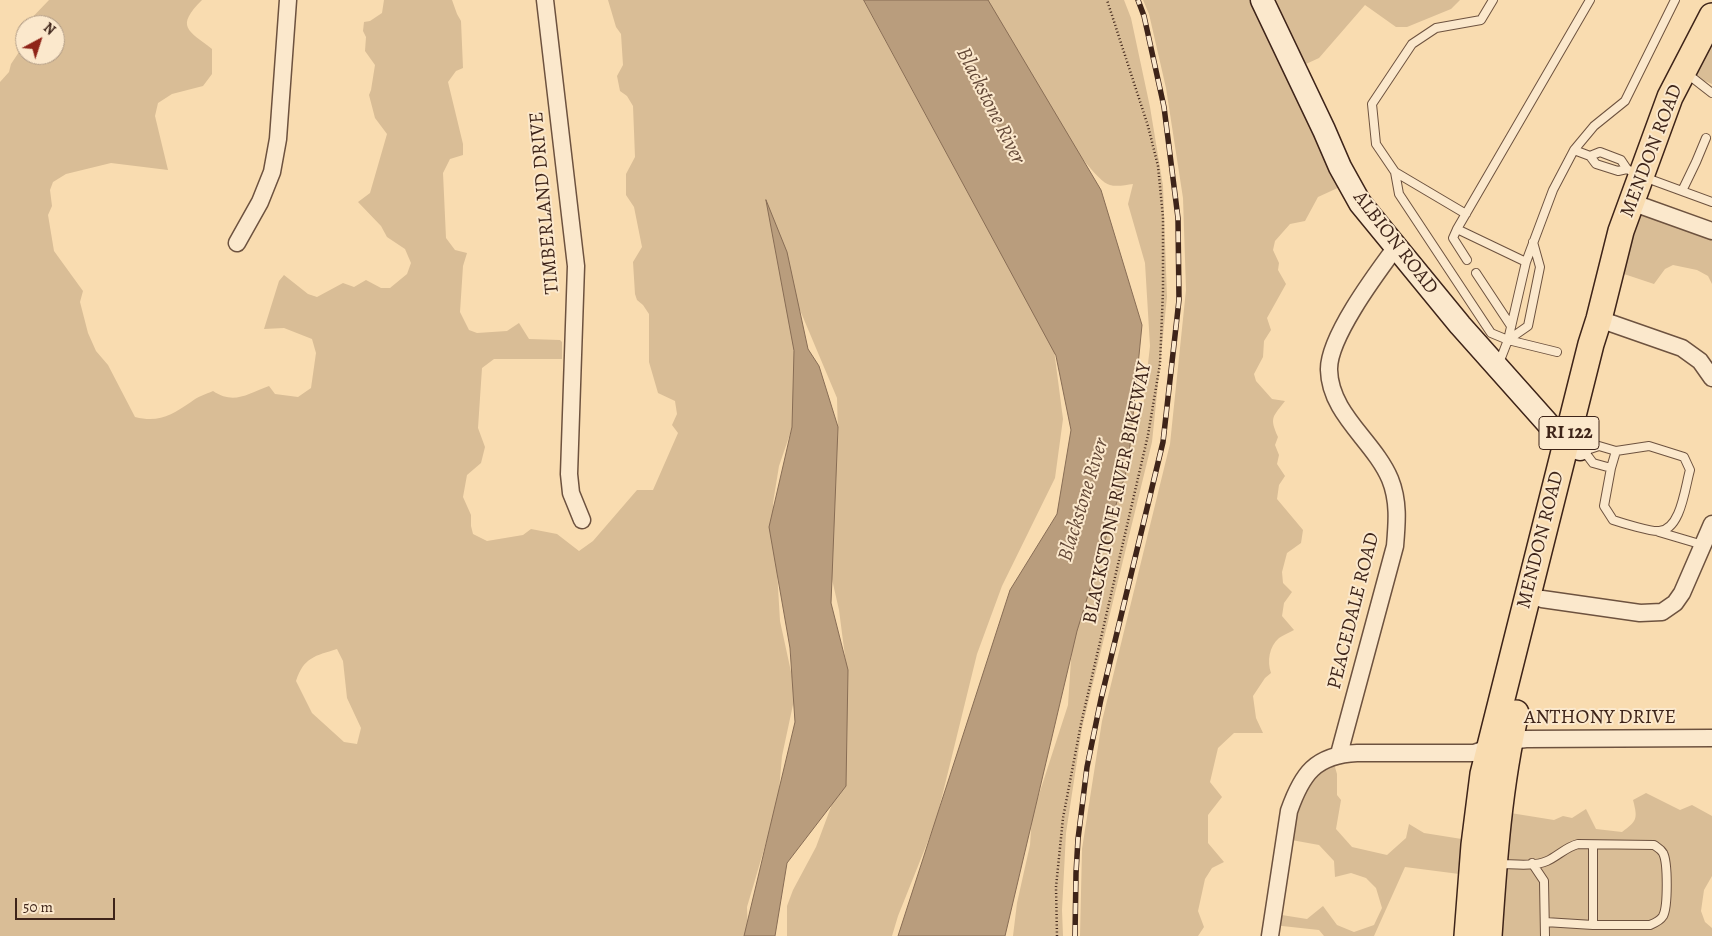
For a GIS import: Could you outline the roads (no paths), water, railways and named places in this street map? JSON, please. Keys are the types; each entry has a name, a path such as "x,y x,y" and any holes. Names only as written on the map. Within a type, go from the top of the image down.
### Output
{"main road":[{"name":"MENDON ROAD","path":"1489,936 1480,797 1500,744 1542,599 1576,448 1591,344 1606,321 1620,231 1639,204 1641,175 1670,97 1712,16"},
{"name":"MENDON ROAD","path":"1641,175 1703,86 1712,39"},
{"name":"MENDON ROAD","path":"1500,744 1576,448"},
{"name":"MENDON ROAD","path":"1467,936 1483,864"}],"street":[{"path":"237,243 260,202 272,172 278,139 288,0"},
{"name":"TIMBERLAND DRIVE","path":"545,0 576,266 569,474 571,493 582,520"},
{"name":"ALBION ROAD","path":"1262,0 1340,167 1360,202 1497,368 1576,448"},
{"path":"1639,204 1712,231"},
{"name":"PEACEDALE ROAD","path":"1339,754 1395,546 1397,518 1396,499 1390,478 1376,454 1338,405 1329,369 1333,349 1352,311 1396,247"},
{"path":"1606,321 1682,348 1700,360 1712,378"},
{"path":"1542,599 1640,613 1662,612 1675,603 1682,593 1712,524"},
{"name":"ANTHONY DRIVE","path":"1339,754 1474,753 1500,744 1526,739 1712,738"},
{"path":"1270,936 1289,811 1294,796 1304,777 1312,768 1319,762 1339,754"}],"lane":[{"path":"1493,0 1482,20 1436,28 1412,44 1372,104 1376,144 1395,172 1399,194 1491,333 1508,340 1557,352"},
{"path":"1467,260 1453,238 1457,229 1590,0"},
{"path":"1497,368 1512,326 1526,262 1553,190 1574,150 1594,126 1625,101 1675,0"},
{"path":"1682,191 1706,138"},
{"path":"1574,150 1590,156 1596,164 1618,171 1641,175 1712,202"},
{"path":"1590,156 1600,152 1621,160 1641,175"},
{"path":"1395,172 1466,214"},
{"path":"1457,229 1526,262"},
{"path":"1508,340 1528,326 1540,267 1533,242"},
{"path":"1476,273 1512,326"},
{"path":"1576,448 1599,446 1616,450 1649,446 1684,457 1690,470 1677,519 1670,527 1658,532"},
{"path":"1576,448 1593,463 1611,468"},
{"path":"1616,450 1604,506 1613,520 1702,545"},
{"path":"1483,864 1545,862 1570,846 1578,844 1654,845 1662,850 1665,859 1666,906 1664,915 1658,922 1650,925 1593,925 1545,922"},
{"path":"1593,845 1593,925"},
{"path":"1532,863 1544,881 1545,936"}],"water":[{"name":"Blackstone River","path":"864,0 988,0 1101,190 1142,325 1128,466 1077,631 1005,936 898,936 1010,590 1057,514 1071,430 1056,356"},
{"path":"766,200 787,252 808,349 819,366 838,427 831,603 848,670 846,786 787,863 775,936 744,936 795,722 790,648 769,527 792,427 794,351"}],"railway":[{"path":"1075,936 1078,839 1087,767 1101,699 1163,442 1179,300 1178,218 1164,107 1144,16 1138,0"}]}
